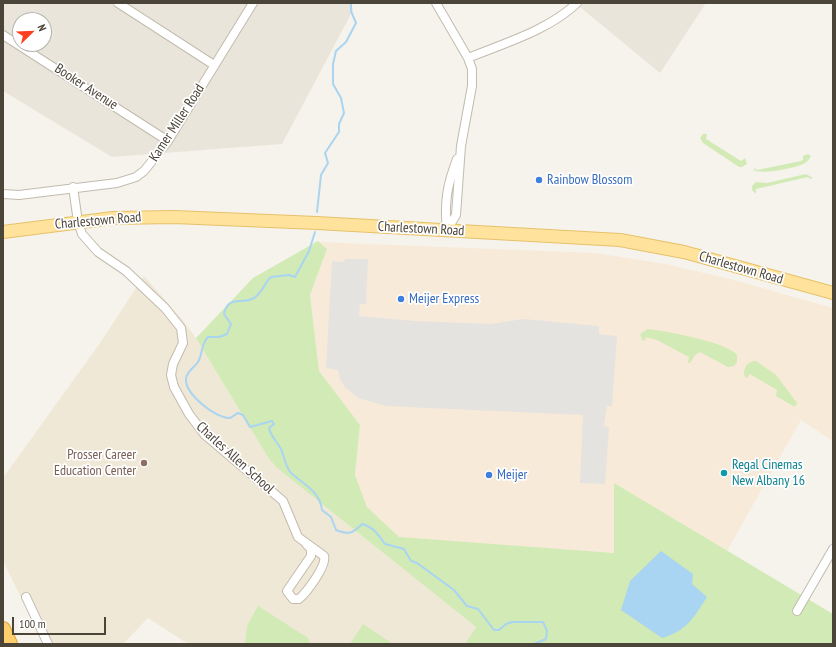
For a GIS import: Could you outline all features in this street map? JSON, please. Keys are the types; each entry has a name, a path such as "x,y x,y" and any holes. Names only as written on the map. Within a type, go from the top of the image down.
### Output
{"highway":[{"path":"3,629 10,644"},
{"path":"3,638 6,644"}],"main road":[{"name":"Charlestown Road","path":"3,232 113,218 174,217 620,240 684,252 833,293"}],"street":[{"path":"118,3 214,65"},
{"name":"Kamer Miller Road","path":"3,194 18,195 73,187 117,183 136,177 152,164 168,141 253,3"},
{"path":"436,3 468,58 472,69 472,86 461,149 448,181 446,215 447,230"},
{"path":"468,58 538,28 563,14 577,3"},
{"name":"Booker Avenue","path":"3,35 168,141"},
{"path":"73,187 78,222"},
{"name":"Charles Allen School","path":"78,222 82,234 92,246 126,271 178,323 183,333 183,343 173,364 171,375 174,387 189,414 208,438 283,501 298,537 322,554 324,563 301,597 299,599 293,599 287,591 311,556 311,549 307,544"},
{"path":"797,611 833,549"},
{"path":"26,598 48,644"}],"shaded area":[{"path":"3,3 351,3 353,10 282,144 112,157 3,91"},
{"path":"575,3 706,3 660,73"},
{"path":"318,242 595,253 665,264 730,279 833,308 833,441 801,420 727,551 615,484 614,553 399,538 367,507 355,475 360,425 319,371 310,295 327,249"},
{"path":"345,259 368,259 366,304 360,304 359,316 415,321 491,324 523,319 599,326 599,334 617,336 612,406 607,406 604,426 609,427 605,484 580,483 583,415 386,406 358,398 345,387 340,379 338,370 326,368 332,261 344,262"},
{"name":"Prosser Career Education Center","path":"144,276 181,318 196,338 269,459 277,468 476,627 465,644 188,644 148,618 123,644 44,644 3,561 3,478 100,343"}],"green space":[{"path":"703,134 707,134 706,139 741,161 745,158 747,164 739,167 703,143 700,138"},
{"path":"808,154 811,156 801,165 763,172 754,170 754,168 757,170 801,161 803,160 803,156"},
{"path":"806,174 813,178 810,179 808,177 756,189 756,194 752,190 752,186 756,182 767,183"},
{"path":"318,241 327,249 310,295 319,371 360,425 355,475 367,507 399,537 614,553 614,483 833,614 833,644 465,644 476,627 277,468 269,459 196,338 253,278"},
{"path":"648,329 695,338 721,346 731,350 737,355 737,362 734,366 728,367 700,352 695,355 690,363 688,363 689,357 657,340 646,337 643,341 640,334"},
{"path":"756,361 776,375 797,403 796,406 793,406 776,396 777,390 750,374 747,378 745,377 744,371 746,366 750,362"},
{"path":"258,606 308,638 310,644 245,644 247,626"},
{"path":"363,624 393,644 350,644"}],"water":[{"path":"661,551 693,574 692,584 707,597 694,617 684,627 671,635 662,638 621,610 630,581"}],"waterway":[{"path":"317,212 321,175 328,163 325,153 339,132 339,124 344,113 341,98 333,84 333,64 336,51 346,42 356,23 351,11 351,3"},
{"path":"315,232 309,251 295,277 289,275 271,277 258,295 252,299 235,302 228,305 224,314 231,324 227,334 219,337 208,337 206,340 198,362 186,377 190,392 202,404 217,414 230,418 238,413 243,415 250,427 272,421 274,424 269,428 272,436 281,449 288,469 315,494 321,504 322,510 331,517 336,530 344,533 350,533 362,524 370,527 385,544 404,549 411,561 417,563 454,590 467,606 478,609 494,630 499,630 506,624 512,622 543,622 547,631 546,639 534,644"}],"place":[{"name":"Rainbow Blossom","path":"539,180"},
{"name":"Meijer Express","path":"401,299"},
{"name":"Prosser Career Education Center","path":"144,463"},
{"name":"Regal Cinemas New Albany 16","path":"724,473"},
{"name":"Meijer","path":"489,475"}]}
